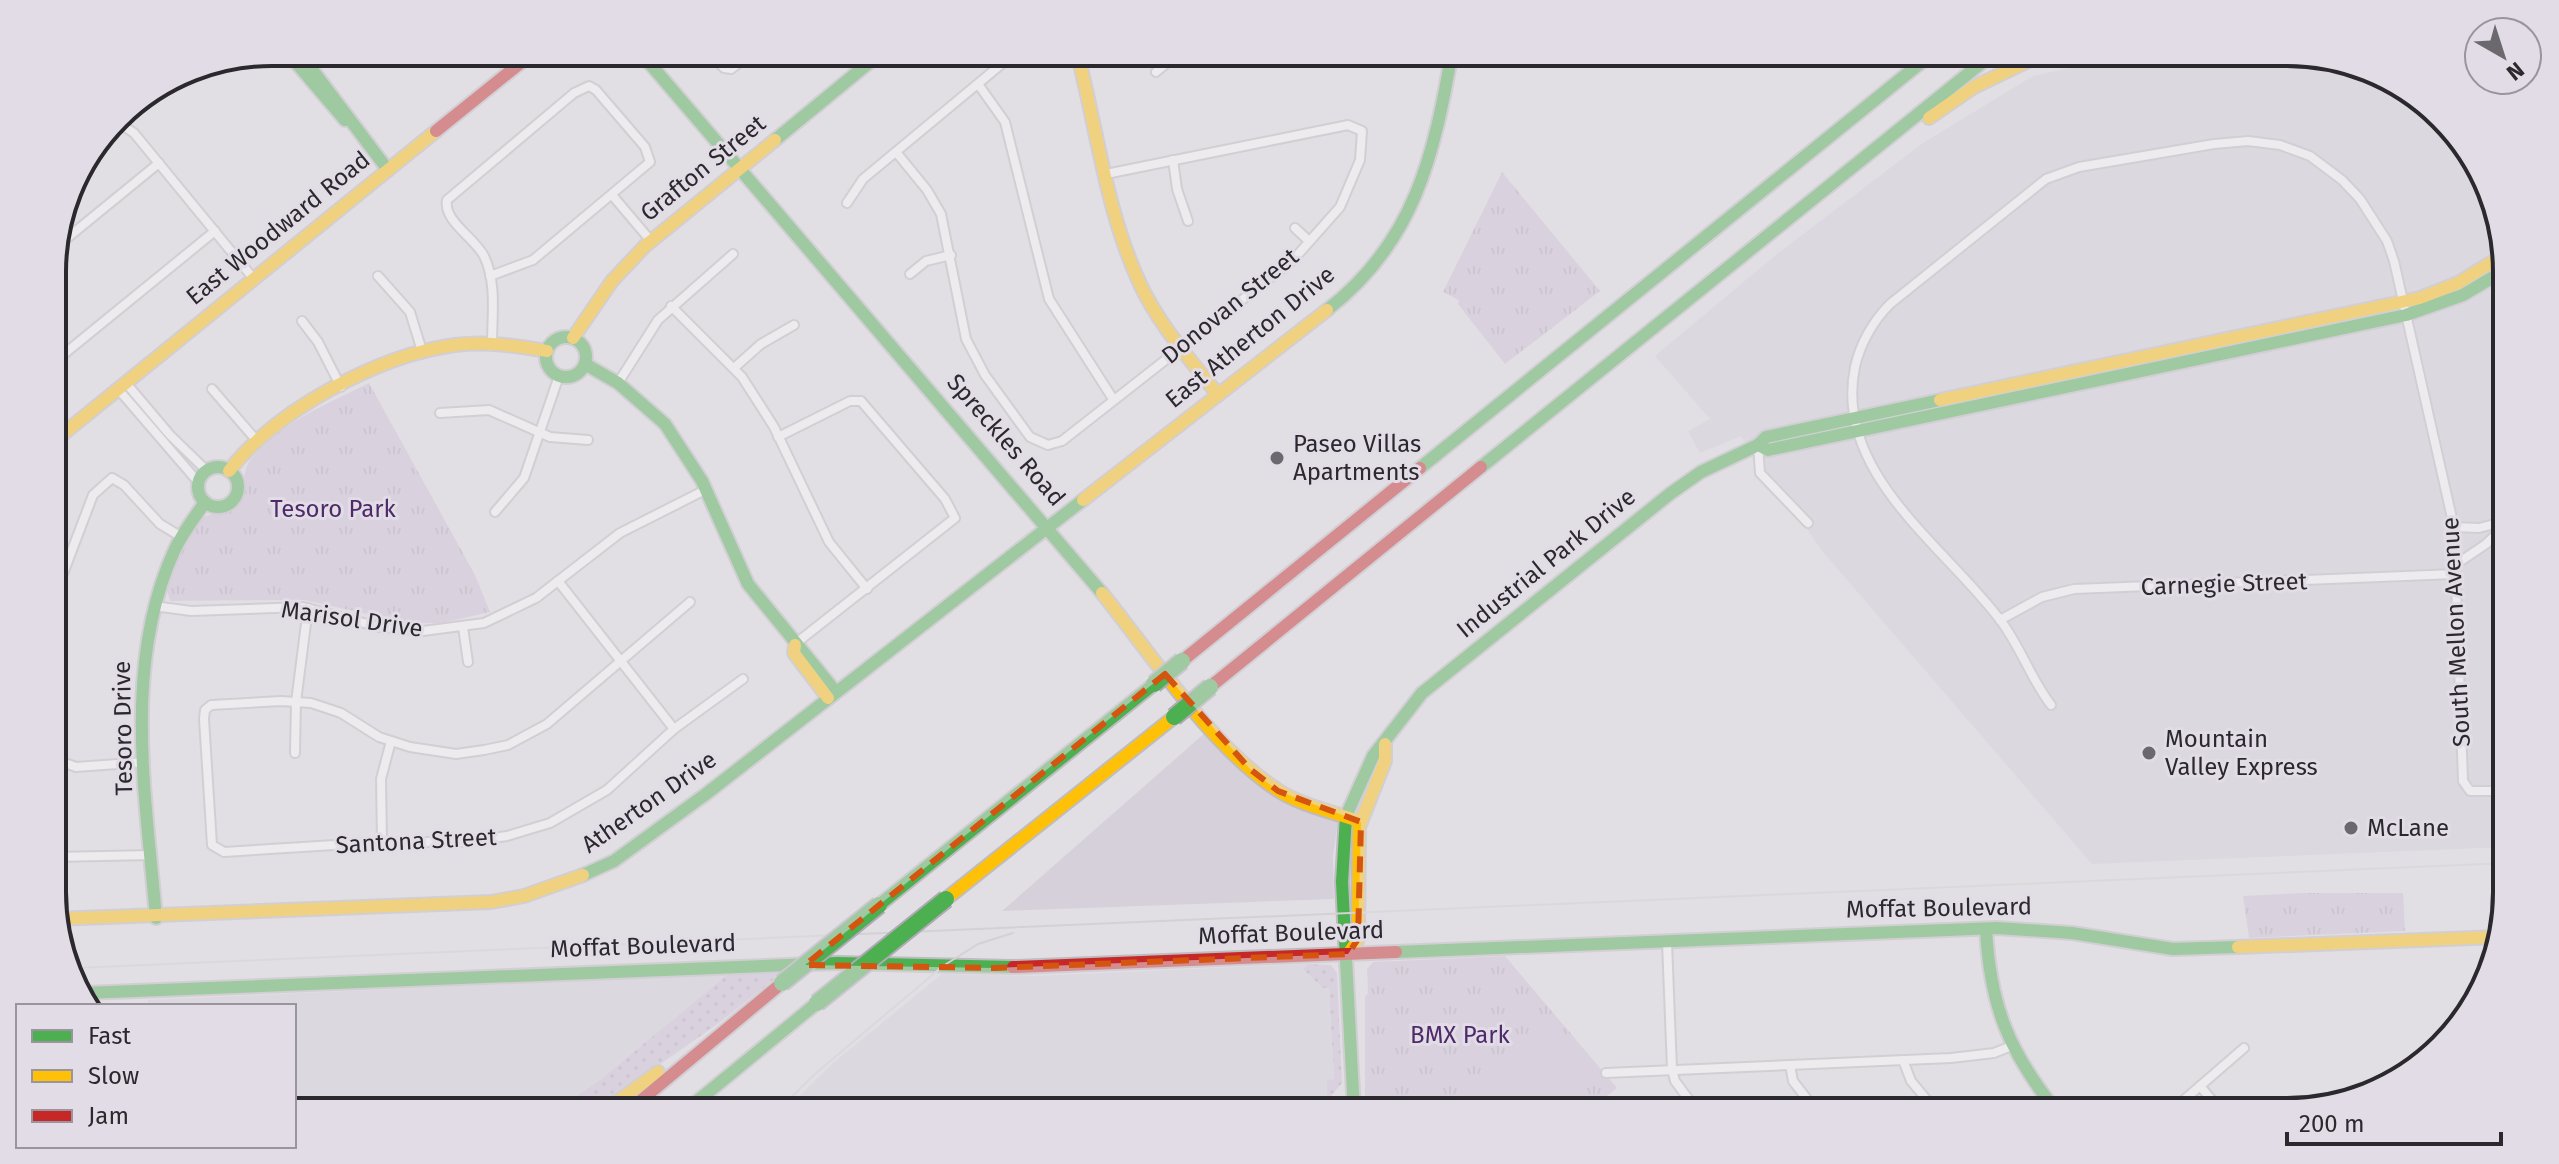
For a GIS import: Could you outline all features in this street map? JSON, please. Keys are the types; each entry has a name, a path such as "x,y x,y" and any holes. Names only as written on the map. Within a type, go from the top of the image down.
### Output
{"main road":[{"path":"308,66 341,103 388,170"},
{"name":"East Woodward Road","path":"66,431 517,66"},
{"name":"Spreckles Road","path":"652,66 1048,526 1127,623 1144,649 1250,769 1278,791 1353,819"},
{"name":"Grafton Street","path":"573,338 612,281 651,241 864,66"},
{"path":"1080,66 1106,174 1136,273 1157,315 1218,395"},
{"name":"East Atherton Drive","path":"1048,526 1344,297 1380,257 1411,209 1429,166 1449,66"},
{"path":"1887,90 1908,66"},
{"path":"643,1098 729,1025 1917,66"},
{"path":"701,1098 1978,66"},
{"path":"1870,153 1895,141 1974,87 2018,66"},
{"name":"Industrial Park Drive","path":"2404,308 2458,283 2492,262"},
{"name":"Industrial Park Drive","path":"1353,1098 1342,882 1353,819 1385,761 1385,744 1422,693 1671,493 1701,472 1758,445 1768,450 1854,426 2463,295 2493,277"},
{"path":"573,338 584,349 585,364 574,376 559,376 548,366 547,351 557,339 573,338"},
{"path":"229,471 257,441 280,423 341,387 422,351 454,345 492,344 547,351"},
{"path":"585,364 618,383 665,424 684,449 748,584 795,645 801,648 832,695"},
{"path":"218,467 229,471 238,487 233,499 223,506 205,502 199,493 203,477 218,467"},
{"name":"Tesoro Drive","path":"156,918 143,676 153,606 180,536 205,502"},
{"name":"Atherton Drive","path":"68,919 156,918 491,902 561,885 614,861 656,832 1048,526"},
{"path":"1986,929 1990,989 2009,1047 2047,1098"},
{"name":"Moffat Boulevard","path":"93,993 838,963 995,968 1986,929 2072,933 2173,949 2488,937"},
{"path":"623,1098 729,1025"}],"street":[{"path":"847,203 863,179 999,66"},
{"path":"1156,72 1163,66"},
{"path":"978,84 1005,122 1049,299 1113,399"},
{"path":"490,276 533,260 647,167 650,156 596,90 589,86 562,103 451,195 446,205 448,214 484,257 490,276 492,344"},
{"name":"Donovan Street","path":"951,255 966,339 985,375 1030,437 1048,445 1062,441 1293,260 1340,207 1355,179 1362,131 1348,125 1173,160"},
{"path":"126,127 134,133 253,278"},
{"name":"South Mellon Avenue","path":"1854,426 1852,385 1858,355 1885,309 1914,282 2046,179 2079,167 2248,141 2293,148 2323,165 2360,199 2387,241 2454,527 2465,787 2470,791 2493,791"},
{"path":"896,152 938,207 951,255 926,261 910,274"},
{"path":"1106,174 1173,160 1177,189 1188,221"},
{"path":"71,229 159,163"},
{"path":"612,195 651,241"},
{"path":"1295,228 1309,241"},
{"path":"66,352 215,231"},
{"path":"618,383 633,356 671,306 733,254"},
{"path":"378,276 410,312 422,351"},
{"path":"671,306 734,368 760,403 829,542 867,589"},
{"path":"302,321 318,342 341,387"},
{"path":"734,368 761,344 794,325"},
{"path":"495,512 519,486 559,376"},
{"path":"122,386 170,435 203,477"},
{"path":"122,386 203,477"},
{"path":"212,389 257,441"},
{"path":"778,437 855,399 868,408 945,499 955,518 795,645"},
{"path":"440,413 489,410 539,434 588,440"},
{"path":"1854,426 1871,468 2000,620 2051,705"},
{"path":"1758,445 1760,473 1808,523"},
{"path":"66,564 93,495 112,478 124,485 160,524 180,536"},
{"name":"Marisol Drive","path":"153,606 191,611 308,608 379,627 423,631 463,627 515,610 620,533 705,490"},
{"path":"2454,527 2493,525"},
{"path":"2455,570 2493,537"},
{"name":"Carnegie Street","path":"2000,620 2042,597 2074,589 2455,570"},
{"path":"558,581 674,729"},
{"path":"296,702 341,713 391,741 456,754 508,745 547,724 619,659 690,602"},
{"path":"295,753 296,702 308,608"},
{"path":"463,627 468,662"},
{"name":"Santona Street","path":"296,702 211,705 205,710 209,828 212,845 219,851 382,842 463,842 507,836 550,823 607,790 674,729 743,679"},
{"path":"382,842 381,779 391,741"},
{"path":"66,763 76,767 146,762"},
{"path":"66,857 152,855"},
{"path":"1667,942 1672,1069 1688,1098"},
{"path":"1606,1073 1903,1060 1994,1053 2009,1047"},
{"path":"2186,1098 2244,1048"},
{"path":"1903,1060 1911,1081 1925,1098"},
{"path":"1790,1065 1793,1081 1806,1098"},
{"path":"2200,1086 2210,1098"}],"highlighted area":[{"path":"1165,674 1250,769 1278,791 1361,822 1358,939 1348,954 995,968 805,965 879,905"}],"shaded area":[{"path":"2078,66 2287,66 2327,70 2366,82 2412,109 2433,126 2465,169 2486,219 2493,272 2493,848 2092,864 1823,552 1741,436 1700,453 1688,431 1710,419 1655,356 1777,254 1923,143 2033,76"},
{"path":"1206,732 1236,767 1291,806 1338,822 1333,856 1334,899 1002,911"},
{"path":"1308,964 1304,969 1329,988 1334,1080 1327,1081 1328,1098 797,1098 833,1063 942,974 1034,976"},
{"path":"728,974 574,1098 296,1098 296,1004 148,1004 148,1000"}],"green space":[{"path":"1502,172 1600,291 1505,364 1458,304 1459,300 1443,292"},
{"name":"Tesoro Park","path":"369,383 475,575 490,612 442,623 408,623 304,600 170,601 167,590 190,533 202,519 235,504 248,464 262,446 290,424"},
{"path":"2403,893 2405,931 2249,938 2243,896"},
{"name":"BMX Park","path":"1505,956 1617,1088 1605,1098 1365,1098 1365,997 1368,993 1367,969 1373,962"},
{"path":"1308,964 1331,965 1337,973 1342,1083 1327,1098 1327,1080 1334,1079 1329,988 1323,988 1303,969"},
{"path":"783,972 719,1023 612,1098 574,1098 601,1079 728,974"},
{"path":"1550,1036 1583,1076 1577,1098 1478,1098"}],"railway":[{"path":"81,968 2493,864"},
{"path":"790,1098 943,966 978,944 1013,933"}],"traffic: fast":[{"path":"299,66 345,120"},
{"path":"310,66 388,170"},
{"path":"652,66 1102,593"},
{"path":"775,140 865,66"},
{"path":"1327,310 1357,284 1400,226 1428,161 1449,66"},
{"path":"1420,468 1917,66"},
{"path":"1481,467 1978,66"},
{"path":"1758,445 1768,450 2406,315 2463,295 2493,277"},
{"path":"566,337 580,343 586,357 580,371 566,377 552,371 546,357 552,343 566,337"},
{"path":"585,364 618,383 665,424 702,481 748,584 836,692"},
{"path":"1353,1098 1342,882 1346,816 1373,756 1422,693 1701,472 1758,445 1766,437 1940,400"},
{"path":"218,467 232,473 238,487 232,501 218,507 204,501 198,487 204,473 218,467"},
{"path":"583,875 614,861 706,794 1083,500"},
{"path":"156,918 142,731 148,638 159,593 175,549 205,502"},
{"path":"1154,684 1182,661"},
{"path":"879,905 1154,684"},
{"path":"1174,717 1210,687"},
{"path":"817,1003 946,899"},
{"path":"782,983 879,905"},
{"path":"1396,952 1997,928 2072,933 2173,949 2238,947"},
{"path":"1986,929 1992,982 2005,1027 2026,1069 2046,1098"},
{"path":"93,993 838,963 1013,967"},
{"path":"701,1098 817,1003"}],"traffic: slow":[{"path":"1080,66 1110,199 1128,256 1156,314 1218,395"},
{"path":"1929,118 1974,87 2018,66"},
{"path":"66,431 436,131"},
{"path":"573,338 612,281 645,246 775,140"},
{"path":"1940,400 2420,298 2458,283 2492,262"},
{"path":"1083,500 1327,310"},
{"path":"229,471 249,448 301,407 362,373 394,360 467,344 547,351"},
{"path":"1102,593 1183,698 1252,771 1295,800 1361,822"},
{"path":"795,645 794,653 828,698"},
{"path":"946,899 1174,717"},
{"path":"1348,954 1358,939 1359,827 1385,761 1385,744"},
{"path":"68,918 491,902 524,896 583,875"},
{"path":"2238,947 2488,937"},
{"path":"622,1098 658,1072"}],"traffic: jam":[{"path":"436,131 517,66"},
{"path":"1210,687 1481,467"},
{"path":"1182,661 1420,468"},
{"path":"1013,967 1396,952"},
{"path":"644,1098 782,983"}],"place":[{"name":"Paseo Villas Apartments","path":"1277,458"},
{"name":"Mountain Valley Express","path":"2149,753"},
{"name":"McLane","path":"2351,828"}]}
